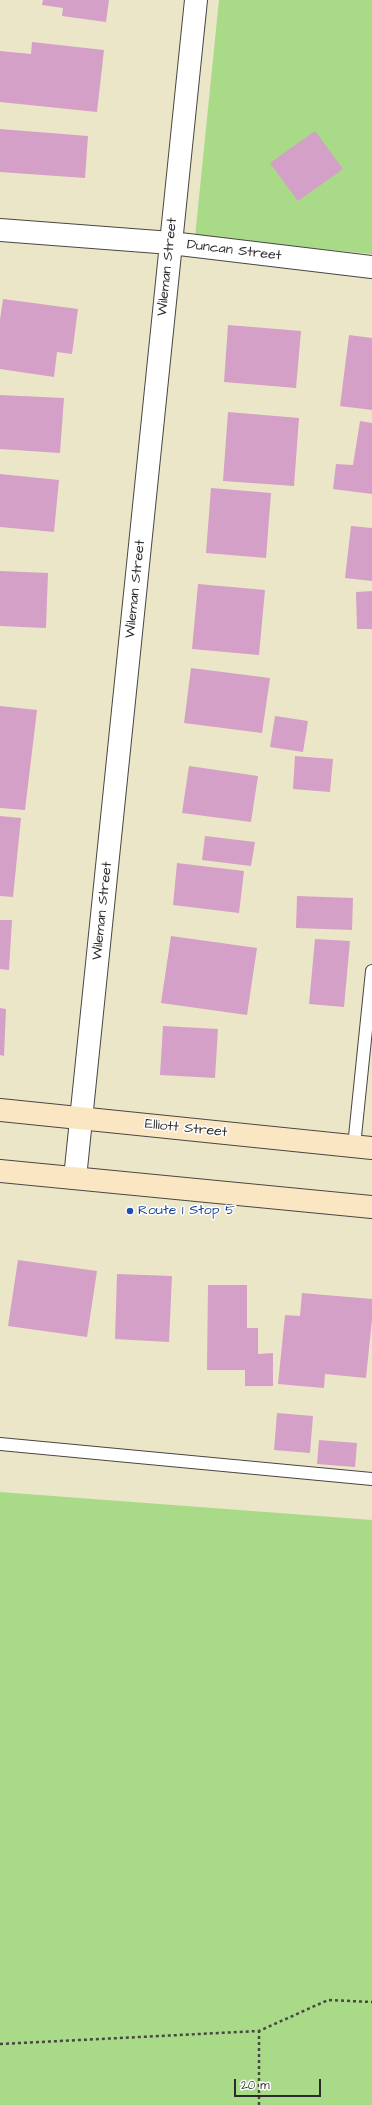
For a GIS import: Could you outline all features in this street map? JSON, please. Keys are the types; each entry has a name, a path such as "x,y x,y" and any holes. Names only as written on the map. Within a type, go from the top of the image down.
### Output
{"main road":[{"name":"Elliott Street","path":"0,1110 363,1147"},
{"path":"0,1170 372,1207"}],"street":[{"name":"Wileman Street","path":"75,1178 196,0"},
{"name":"Duncan Street","path":"0,230 171,243 372,267"}],"lane":[{"path":"363,1147 372,971"},
{"path":"0,1444 372,1479"}],"path":[{"path":"0,2044 259,2030 328,2000 372,2002"},
{"path":"259,2030 259,2105"}],"green space":[{"path":"219,0 372,0 372,254 195,237"},
{"path":"0,1492 372,1520 372,2105 0,2105"}],"building":[{"path":"43,0 109,0 106,22 62,16 63,8 42,5"},
{"path":"32,42 104,50 97,112 0,102 0,51 31,54"},
{"path":"0,129 88,136 85,178 0,172"},
{"path":"315,131 343,169 298,201 270,163"},
{"path":"3,299 78,309 72,354 57,352 54,377 0,369 0,320"},
{"path":"228,325 301,331 296,388 224,382"},
{"path":"349,335 372,338 372,410 340,406"},
{"path":"0,395 64,398 60,453 0,449"},
{"path":"228,412 299,418 294,486 223,481"},
{"path":"360,421 372,423 372,494 333,489 336,464 353,465"},
{"path":"0,474 59,480 54,532 0,527"},
{"path":"211,488 271,493 266,558 206,553"},
{"path":"351,526 372,528 372,581 345,578"},
{"path":"0,571 48,573 46,628 0,626"},
{"path":"198,584 265,590 259,655 192,649"},
{"path":"372,591 372,629 357,629 356,592"},
{"path":"191,668 270,678 262,733 184,723"},
{"path":"0,706 37,710 25,810 0,808"},
{"path":"275,716 308,721 303,752 270,747"},
{"path":"295,756 333,759 330,792 293,789"},
{"path":"189,766 258,776 251,822 182,813"},
{"path":"0,816 21,818 13,897 0,896"},
{"path":"205,836 255,842 251,866 202,860"},
{"path":"177,863 244,871 239,913 173,905"},
{"path":"297,896 353,898 352,930 296,928"},
{"path":"0,920 12,920 9,970 0,969"},
{"path":"171,936 257,948 247,1015 161,1003"},
{"path":"315,939 350,941 344,1007 309,1004"},
{"path":"0,1008 6,1009 4,1056 0,1055"},
{"path":"163,1026 218,1029 215,1078 160,1075"},
{"path":"18,1260 97,1271 87,1337 8,1326"},
{"path":"117,1274 172,1276 169,1342 115,1339"},
{"path":"208,1285 247,1285 247,1328 258,1328 258,1354 273,1353 273,1386 245,1386 245,1370 207,1370"},
{"path":"302,1293 372,1299 372,1319 366,1378 325,1374 324,1388 278,1384 285,1315 300,1316"},
{"path":"277,1413 313,1416 310,1453 274,1450"},
{"path":"319,1440 357,1443 355,1467 317,1464"}],"place":[{"name":"Route 1 Stop 5","path":"130,1211"}]}
